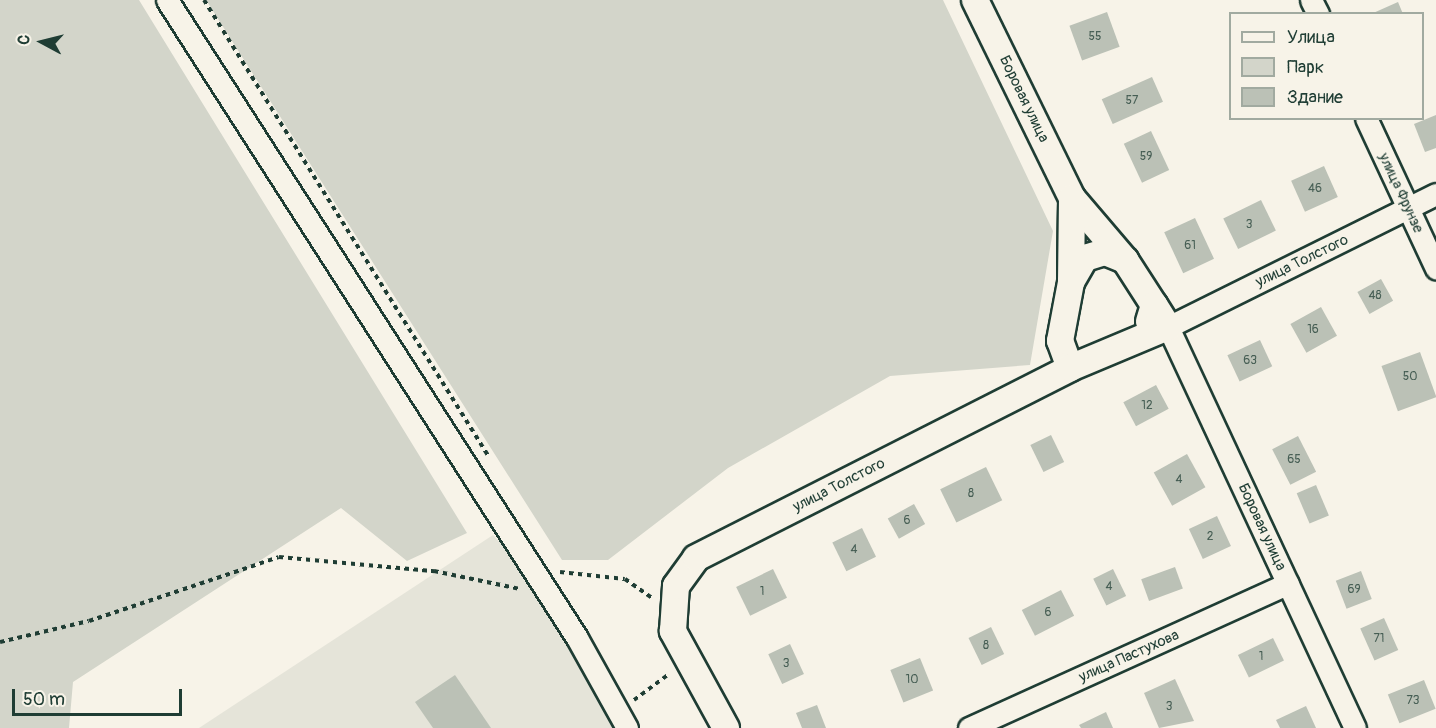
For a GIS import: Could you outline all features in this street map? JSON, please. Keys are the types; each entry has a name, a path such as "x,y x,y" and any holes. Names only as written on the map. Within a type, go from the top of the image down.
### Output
{"street":[{"path":"167,0 550,595 622,720"},
{"name":"Боровая улица","path":"975,0 1072,198"},
{"name":"улица Фрунзе","path":"1367,120 1436,268"},
{"name":"улица Толстого","path":"672,611 676,586 696,558 1035,385 1156,332 1436,194"},
{"path":"1072,198 1125,260 1154,305 1156,332"},
{"path":"1070,368 1060,340 1071,282 1072,198"},
{"path":"1071,282 1085,258 1105,252 1125,260"},
{"name":"Боровая улица","path":"1156,332 1288,583 1355,728"},
{"name":"улица Пастухова","path":"969,728 1288,583"},
{"path":"672,611 673,631 726,728"}],"path":[{"path":"204,0 492,462"},
{"path":"0,642 89,621 279,557 434,571 550,595"},
{"path":"555,562 561,572"},
{"path":"533,569 625,579 672,611"},
{"path":"622,720 688,658"}],"shaded area":[{"path":"493,535 550,595 613,728 199,728"}],"green space":[{"path":"0,0 139,0 467,533 407,561 341,508 73,682 69,728 0,728"},
{"path":"206,0 943,0 1053,231 1030,365 890,376 728,468 608,560 562,560"}],"building":[{"path":"1398,2 1402,12 1376,12"},
{"path":"1107,12 1120,47 1082,60 1069,26"},
{"path":"1152,77 1163,102 1113,124 1102,99"},
{"path":"1436,115 1436,148 1425,152 1414,124"},
{"path":"1151,131 1169,170 1142,183 1124,144"},
{"path":"1324,166 1338,197 1305,212 1291,181"},
{"path":"1261,200 1276,231 1238,249 1223,218"},
{"path":"1195,218 1214,259 1183,273 1164,232"},
{"path":"1381,279 1393,301 1370,314 1357,292"},
{"path":"1321,307 1337,336 1306,353 1290,324"},
{"path":"1260,340 1272,366 1240,381 1227,355"},
{"path":"1420,352 1436,397 1398,411 1381,366"},
{"path":"1156,385 1169,409 1136,426 1123,402"},
{"path":"1051,435 1064,462 1043,472 1030,445"},
{"path":"1298,436 1316,472 1290,485 1272,449"},
{"path":"1187,454 1205,487 1172,506 1154,472"},
{"path":"986,467 1002,500 956,523 940,489"},
{"path":"1316,485 1329,515 1310,524 1297,493"},
{"path":"914,504 925,524 899,539 888,519"},
{"path":"1217,516 1231,546 1203,559 1189,529"},
{"path":"862,528 876,557 846,571 832,542"},
{"path":"1175,567 1183,589 1149,601 1141,579"},
{"path":"773,569 787,598 750,616 736,587"},
{"path":"1113,569 1126,596 1106,606 1093,579"},
{"path":"1361,571 1372,599 1347,609 1336,581"},
{"path":"1061,590 1074,616 1035,636 1022,610"},
{"path":"1384,618 1398,650 1374,661 1360,629"},
{"path":"991,627 1004,654 982,665 969,638"},
{"path":"1273,638 1284,660 1249,678 1238,655"},
{"path":"790,644 804,674 782,684 768,654"},
{"path":"920,658 933,690 903,702 890,670"},
{"path":"455,675 491,728 433,728 415,702"},
{"path":"1175,679 1194,721 1159,728 1144,693"},
{"path":"1424,680 1436,709 1399,723 1388,695"},
{"path":"817,705 826,728 802,728 796,713"},
{"path":"1306,706 1316,728 1280,728 1276,720"},
{"path":"1106,712 1113,728 1081,728 1079,725"}]}
